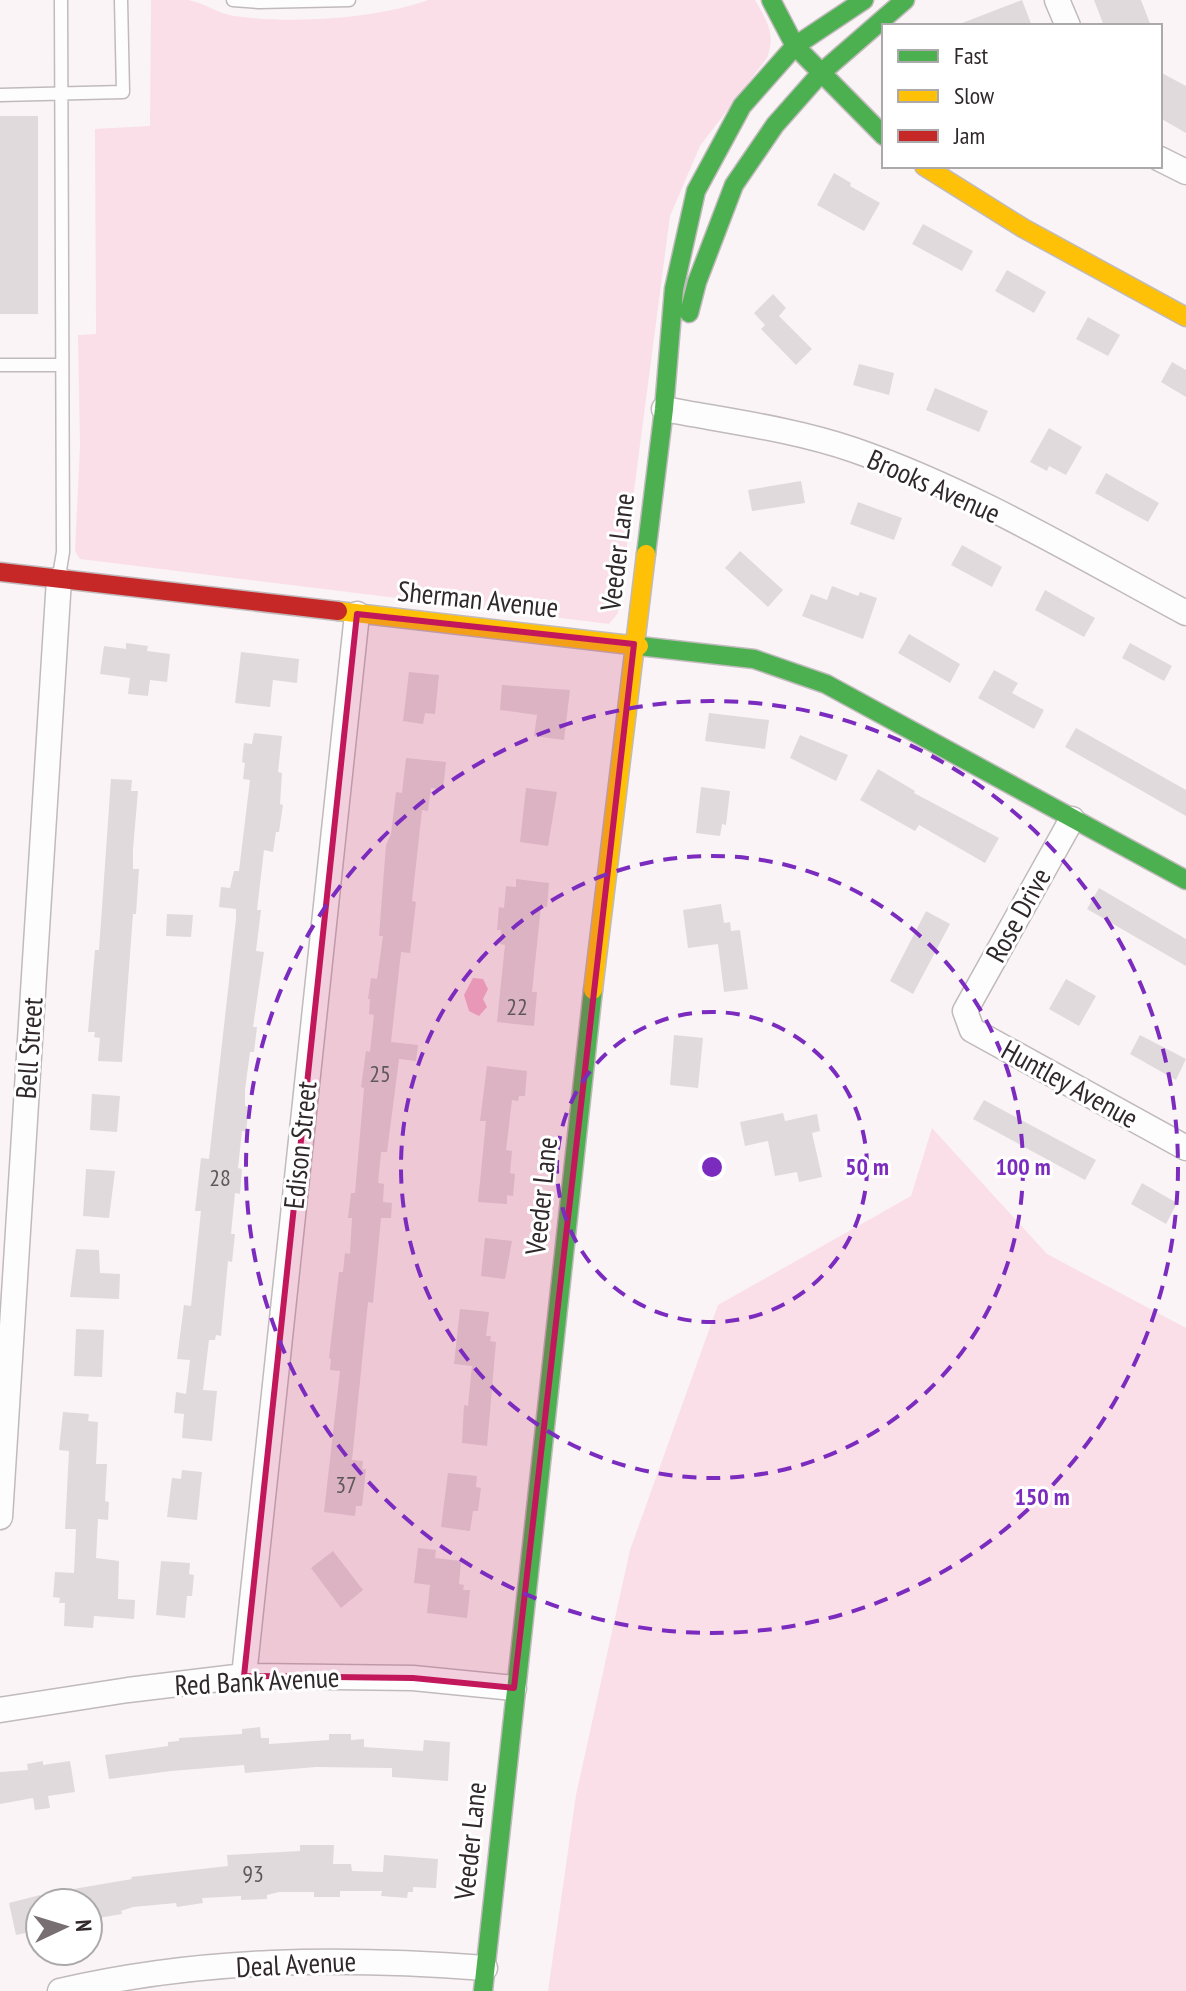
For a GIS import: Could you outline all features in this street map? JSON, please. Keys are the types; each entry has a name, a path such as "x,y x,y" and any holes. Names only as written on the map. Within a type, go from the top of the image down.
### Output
{"street":[{"path":"771,0 795,46 882,134"},
{"name":"Veeder Lane","path":"484,1980 514,1688 634,644 664,409 674,289 696,191 742,106 795,46 864,0"},
{"name":"Veeder Lane","path":"664,409 697,282 734,185 775,125 821,73 905,0"},
{"path":"1057,0 1067,24"},
{"path":"1162,160 1186,172"},
{"path":"927,168 1023,228 1186,317"},
{"name":"Brooks Avenue","path":"664,409 793,434 853,450 972,498 1186,613"},
{"name":"Sherman Avenue","path":"0,572 754,659 826,684 1186,880"},
{"name":"Bell Street","path":"0,1517 59,579"},
{"name":"Edison Street","path":"244,1676 357,614"},
{"name":"Rose Drive","path":"965,1011 1072,819"},
{"name":"Huntley Avenue","path":"965,1011 972,1030 1186,1148"},
{"name":"Red Bank Avenue","path":"0,1710 244,1676 401,1677 514,1688"},
{"name":"Deal Avenue","path":"73,1989 149,1974 293,1960 382,1960 484,1980"}],"lane":[{"path":"59,579 63,552 61,0"},
{"path":"0,95 123,92 121,0"},
{"path":"233,0 349,0"},
{"path":"0,365 62,365"}],"highlighted area":[{"path":"357,614 634,644 514,1688 413,1678 244,1676"}],"shaded area":[{"path":"151,0 188,0 234,16 281,20 358,16 428,0 755,0 770,35 767,58 700,146 670,216 618,613 609,624 80,559 75,551 80,446 78,335 96,334 95,129 150,126"},
{"path":"473,978 483,979 488,989 483,999 487,1007 479,1016 469,1011 464,995"},
{"path":"932,1128 1047,1254 1186,1328 1186,1991 548,1991 576,1795 630,1550 718,1305 911,1196"}],"building":[{"path":"1022,0 1031,24 960,24"},
{"path":"1094,0 1141,0 1150,24 1103,24"},
{"path":"1162,73 1186,86 1186,133 1162,119"},
{"path":"0,116 38,116 38,314 0,314"},
{"path":"834,173 880,203 864,231 817,205"},
{"path":"923,224 973,251 962,271 912,244"},
{"path":"1007,270 1046,292 1034,313 995,291"},
{"path":"773,294 786,308 779,316 812,349 796,365 761,329 765,325 754,313"},
{"path":"1088,317 1120,335 1108,356 1076,339"},
{"path":"1172,362 1186,370 1186,397 1161,382"},
{"path":"859,364 894,373 889,395 853,385"},
{"path":"935,388 988,411 979,432 926,410"},
{"path":"1049,428 1082,447 1066,475 1049,466 1047,471 1030,462"},
{"path":"1106,473 1159,503 1148,522 1095,493"},
{"path":"801,481 805,503 752,511 748,490"},
{"path":"858,502 902,518 894,540 850,524"},
{"path":"962,545 1002,567 992,587 951,565"},
{"path":"740,551 783,590 768,607 725,568"},
{"path":"832,586 858,596 860,592 877,598 863,639 802,616 811,594 827,600"},
{"path":"1045,590 1095,618 1084,637 1035,610"},
{"path":"909,634 960,664 950,683 898,653"},
{"path":"126,643 148,646 147,651 170,654 167,682 150,680 148,696 128,694 130,678 100,674 104,646 126,649"},
{"path":"1130,643 1172,666 1164,681 1122,658"},
{"path":"241,652 299,659 297,683 273,680 270,707 235,703"},
{"path":"994,670 1018,683 1012,693 1044,710 1034,729 978,698"},
{"path":"409,672 439,675 435,714 425,713 423,724 403,721"},
{"path":"502,685 570,690 564,740 534,736 537,715 500,710"},
{"path":"709,713 769,720 765,749 705,741"},
{"path":"1076,728 1186,790 1186,816 1065,747"},
{"path":"254,733 282,736 278,772 282,773 280,804 283,805 273,852 264,850 256,951 264,952 253,1027 257,1027 254,1052 250,1052 245,1090 245,1106 249,1106 246,1132 242,1131 238,1168 242,1169 240,1194 235,1193 231,1234 235,1234 232,1262 228,1261 221,1336 216,1335 215,1340 209,1340 203,1390 217,1391 212,1441 182,1438 184,1414 174,1413 176,1392 186,1394 190,1360 177,1359 184,1305 191,1306 201,1211 195,1211 201,1158 209,1159 236,919 236,909 219,907 221,887 230,888 234,871 239,871 250,780 243,779 244,743 252,744"},
{"path":"800,735 848,755 836,781 790,758"},
{"path":"406,758 446,762 443,790 431,788 428,811 422,810 410,953 401,952 391,1042 418,1045 416,1061 399,1059 387,1152 381,1152 378,1183 384,1184 383,1202 392,1203 391,1218 381,1218 373,1303 368,1302 352,1460 363,1461 362,1469 366,1469 362,1506 356,1506 355,1516 324,1512 340,1371 330,1370 329,1358 339,1272 343,1272 345,1253 350,1254 352,1218 348,1218 351,1193 355,1193 364,1088 361,1087 366,1051 370,1052 374,1015 369,1014 368,999 371,978 377,979 383,936 379,936 386,845 391,834 396,792 402,793"},
{"path":"878,769 914,793 999,838 985,863 919,825 915,831 860,800"},
{"path":"111,779 132,780 131,791 138,791 133,869 139,869 122,1062 98,1061 100,1038 94,1037 95,1032 88,1032 95,950 99,950"},
{"path":"701,787 730,791 726,825 722,824 720,836 696,833"},
{"path":"526,788 557,792 548,846 520,842"},
{"path":"516,879 549,883 547,907 541,906 532,992 537,992 534,1026 497,1022 505,945 500,944 501,930 497,930 499,907 504,908 506,886 516,887"},
{"path":"1099,888 1186,939 1186,966 1087,909"},
{"path":"721,904 724,923 730,922 731,931 740,930 748,989 724,992 718,944 688,948 683,910"},
{"path":"926,911 950,924 913,994 890,981"},
{"path":"167,914 193,915 191,937 166,936"},
{"path":"1066,979 1096,996 1079,1026 1049,1009"},
{"path":"674,1035 703,1038 698,1088 670,1085"},
{"path":"1140,1035 1186,1059 1176,1080 1130,1054"},
{"path":"487,1066 527,1071 525,1096 519,1096 518,1101 512,1100 506,1150 512,1151 510,1173 515,1174 513,1196 507,1195 507,1204 478,1202 486,1121 480,1121"},
{"path":"92,1094 120,1096 117,1132 90,1130"},
{"path":"984,1100 1096,1160 1085,1180 973,1119"},
{"path":"783,1113 785,1121 817,1114 820,1131 812,1133 822,1177 799,1182 797,1172 775,1176 768,1141 745,1146 740,1122"},
{"path":"86,1169 115,1171 109,1218 83,1216"},
{"path":"1142,1183 1177,1203 1166,1224 1131,1204"},
{"path":"485,1238 512,1241 505,1279 481,1276"},
{"path":"76,1249 99,1250 100,1273 120,1274 119,1299 70,1297"},
{"path":"460,1309 489,1312 486,1336 491,1336 490,1341 496,1342 487,1446 462,1443 464,1405 468,1406 472,1366 454,1364"},
{"path":"76,1329 104,1330 102,1377 74,1376"},
{"path":"63,1412 89,1414 88,1421 98,1422 96,1464 107,1464 105,1501 109,1502 108,1520 98,1519 96,1558 119,1561 118,1599 135,1600 134,1619 94,1616 93,1628 64,1626 65,1603 59,1603 60,1598 53,1597 55,1572 74,1573 76,1529 65,1529 69,1451 59,1450"},
{"path":"182,1470 202,1472 197,1520 167,1517 172,1478 181,1479"},
{"path":"448,1473 477,1476 476,1487 481,1488 478,1511 473,1511 470,1531 441,1527"},
{"path":"418,1548 436,1550 435,1558 461,1561 459,1584 464,1585 463,1590 470,1590 467,1618 427,1613 430,1585 414,1583"},
{"path":"333,1551 363,1590 341,1608 311,1568"},
{"path":"161,1561 190,1563 189,1574 194,1575 192,1596 187,1596 185,1618 156,1615"},
{"path":"260,1727 261,1738 269,1738 269,1744 329,1740 329,1734 351,1734 351,1740 364,1739 364,1747 423,1751 424,1740 450,1742 448,1781 392,1777 392,1768 316,1767 245,1773 244,1765 109,1779 105,1755 168,1746 168,1742 179,1741 179,1738 242,1734 242,1729"},
{"path":"43,1761 43,1765 70,1761 75,1792 48,1796 50,1808 35,1810 33,1798 0,1804 0,1772 28,1770 27,1764"},
{"path":"300,1845 334,1845 333,1864 351,1864 352,1871 383,1872 384,1855 438,1859 436,1888 413,1887 407,1898 381,1896 382,1891 340,1891 340,1897 314,1897 314,1892 279,1892 267,1895 267,1899 241,1900 241,1896 202,1898 203,1903 177,1907 176,1903 133,1907 121,1911 122,1914 104,1917 104,1887 85,1887 131,1877 228,1866 227,1855 300,1851"},
{"path":"24,1899 24,1933 16,1935 9,1903"}],"traffic: fast":[{"path":"771,0 795,46 882,134"},
{"path":"646,554 664,409 674,289 696,191 742,106 795,46 864,0"},
{"path":"689,313 697,282 734,185 775,125 821,73 905,0"},
{"path":"639,646 754,659 826,684 1186,880"},
{"path":"483,1991 593,990"}],"traffic: slow":[{"path":"927,168 1023,228 1186,317"},
{"path":"593,990 646,554"},
{"path":"338,611 639,646"}],"traffic: jam":[{"path":"0,572 338,611"}]}
